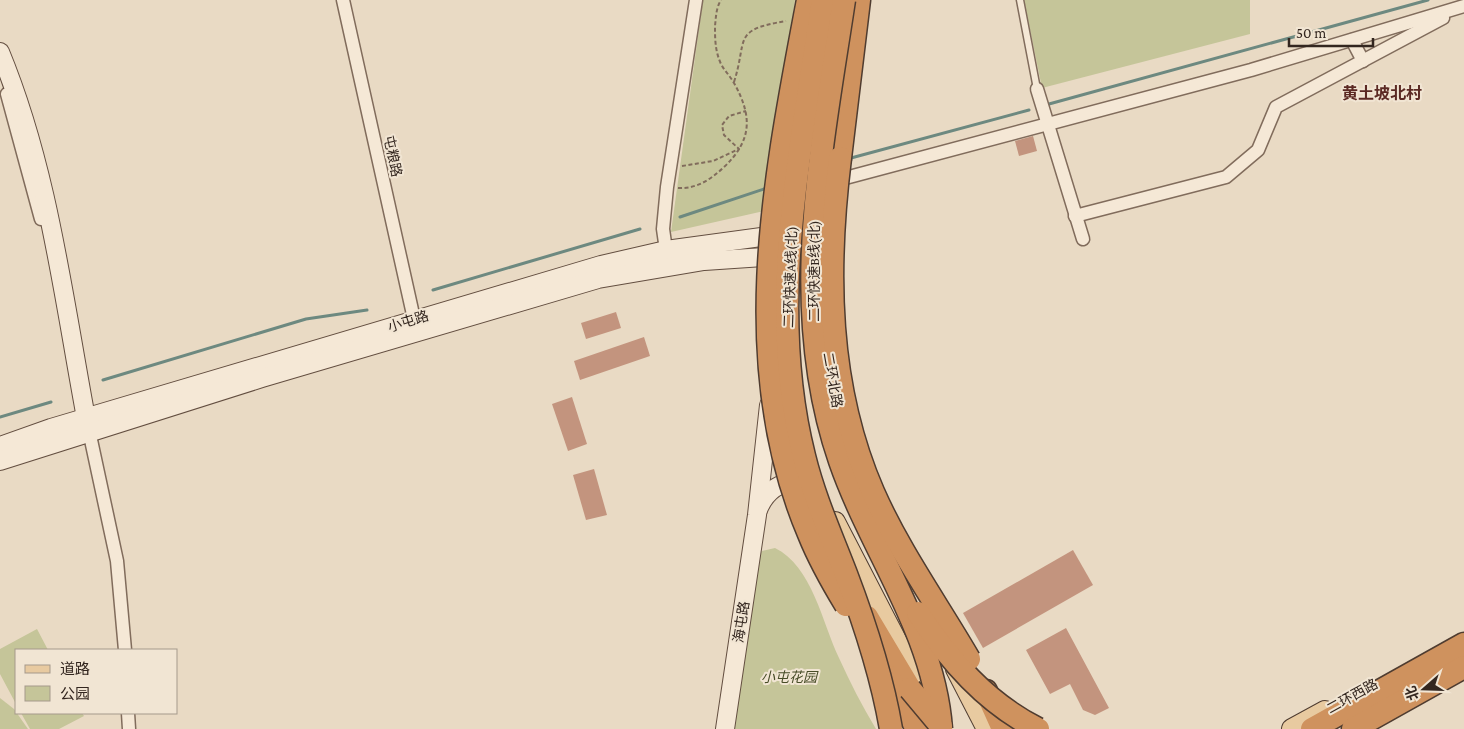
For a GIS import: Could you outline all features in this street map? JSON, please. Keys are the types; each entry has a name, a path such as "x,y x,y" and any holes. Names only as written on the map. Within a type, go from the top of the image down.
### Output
{"highway":[{"name":"二环快速B线(北)","path":"844,0 816,190 812,256 812,315 819,377 833,440 847,481 872,534"},
{"path":"859,0 833,225 833,314 840,382 852,434 877,500 912,565 969,659 1003,729"},
{"path":"814,4 781,149 772,217 767,307 771,388 785,462 808,534 834,584 918,729"},
{"name":"二环快速A线(北)","path":"814,4 792,219 787,334 791,385 799,434 811,480 837,550"},
{"path":"872,534 899,588 921,642 936,692 943,729"},
{"path":"872,534 918,612 958,666 990,698 1038,729"},
{"path":"837,550 861,604 892,662 919,700 943,729"},
{"path":"837,550 870,645 891,729"},
{"path":"1312,729 1464,644"},
{"path":"1353,729 1376,722 1464,667"},
{"path":"1298,729 1358,702 1416,671"},
{"path":"992,703 1012,729"}],"main road":[{"name":"二环北路","path":"854,0 827,183 823,231 824,312 829,361 838,410 852,457 881,524 987,729"},
{"path":"814,4 789,169 783,234 784,323 794,393 806,444 823,494 845,542 943,729"},
{"name":"二环西路","path":"1292,729 1464,633"},
{"path":"1376,722 1464,679"}],"street":[{"name":"屯粮路","path":"343,0 414,319"},
{"path":"666,250 663,229 667,187 696,0"},
{"path":"827,183 1046,126 1460,9"},
{"path":"1075,216 1226,177 1258,150 1276,107 1460,9"},
{"path":"1352,40 1363,62"},
{"path":"0,52 30,136 50,223 88,426"},
{"path":"0,67 62,296 117,561 125,649"},
{"path":"1037,89 1046,126 1083,239"},
{"name":"小屯路","path":"0,460 88,426 414,319 601,265 666,250 783,234 823,231"},
{"name":"小屯路","path":"0,446 88,426 262,378 598,280 704,261 822,253"},
{"name":"海屯路","path":"725,729 757,515 782,257"},
{"path":"757,515 766,496 775,488 786,483 808,483 816,487 823,494"},
{"path":"128,714 129,729"}],"lane":[{"path":"1020,0 1037,89"}],"path":[{"path":"667,187 685,188 698,185 714,176 740,149 748,131 746,110 734,82 721,64 715,46 716,15 721,0"},
{"path":"734,82 742,42 748,34 766,24 814,4"},
{"path":"740,149 724,135 722,125 729,116 746,110"},
{"path":"670,164 684,166 701,165 740,149"}],"green space":[{"path":"703,0 795,0 764,211 671,232"},
{"path":"1024,0 1250,0 1250,34 1042,88"},
{"name":"小屯花园","path":"775,548 788,556 807,581 843,667 876,729 728,729 754,561 762,551"},
{"path":"37,629 47,649 15,649 15,702 0,674 0,649"},
{"path":"0,698 14,709 15,714 18,714 28,729 0,729"},
{"path":"22,714 83,714 84,716 59,729 30,729"}],"building":[{"path":"1033,136 1037,151 1019,156 1015,141"},
{"path":"616,312 621,328 586,339 581,323"},
{"path":"644,337 650,356 580,380 574,361"},
{"path":"572,397 587,444 568,451 552,404"},
{"path":"594,469 607,515 586,520 573,475"},
{"path":"1073,550 1093,585 983,648 963,613"},
{"path":"1066,628 1109,708 1095,715 1083,710 1070,684 1050,694 1026,650"}],"waterway":[{"path":"1049,104 1428,0"},
{"path":"851,158 1029,110"},
{"path":"680,217 767,188"},
{"path":"433,290 640,229"},
{"path":"103,380 306,319 367,310"},
{"path":"0,417 51,402"}],"district":[{"name":"黄土坡北村","path":"1382,93"}]}
